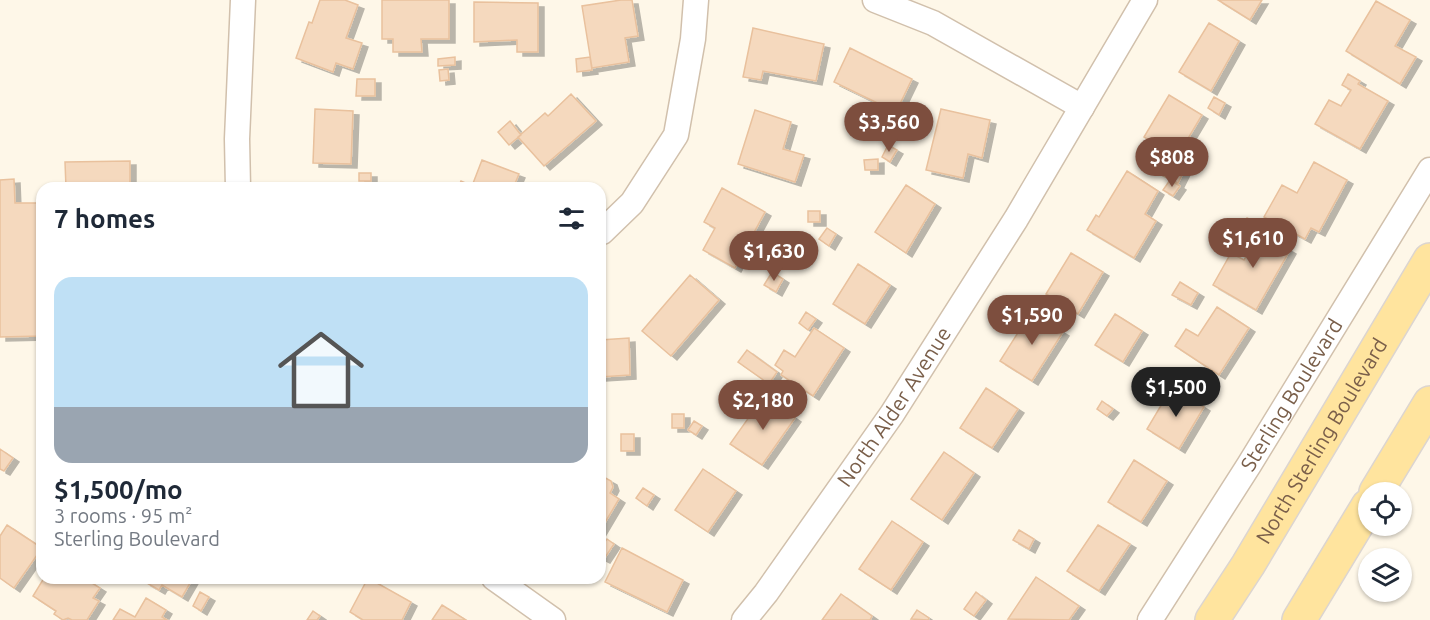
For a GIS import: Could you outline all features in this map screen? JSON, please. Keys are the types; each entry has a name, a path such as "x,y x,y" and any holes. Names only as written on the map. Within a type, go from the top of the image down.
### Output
{"main road":[{"name":"North Sterling Boulevard","path":"1212,620 1248,565 1430,260"},
{"path":"1382,482 1430,403"},
{"path":"1299,620 1358,523"}],"street":[{"path":"238,182 237,139 243,0"},
{"path":"606,228 632,202 676,135 693,39 696,0"},
{"path":"875,0 933,23 1082,107"},
{"name":"North Alder Avenue","path":"744,620 892,414 1016,219 1145,0"},
{"name":"Sterling Boulevard","path":"1150,620 1249,465 1430,170"},
{"path":"502,584 553,620"}],"building":[{"path":"320,0 345,0 358,5 346,38 362,43 353,69 336,63 333,72 296,58"},
{"path":"382,0 449,0 449,39 421,39 422,52 393,52 393,39 382,39"},
{"path":"632,0 638,36 625,38 629,62 592,68 582,6"},
{"path":"1218,0 1262,0 1250,20"},
{"path":"1376,1 1410,20 1395,46 1416,57 1400,84 1346,51"},
{"path":"474,2 538,3 538,52 517,52 517,40 474,42"},
{"path":"1209,23 1239,41 1211,91 1179,72"},
{"path":"753,28 824,44 816,81 763,71 761,80 743,77"},
{"path":"850,48 912,79 896,112 834,82"},
{"path":"455,57 455,65 438,66 438,59"},
{"path":"590,57 592,70 577,72 576,59"},
{"path":"448,69 449,80 440,81 439,70"},
{"path":"1348,74 1360,81 1358,84 1388,101 1360,149 1315,124 1329,100 1341,106 1351,90 1342,85"},
{"path":"357,79 375,79 375,96 356,96"},
{"path":"571,94 596,121 544,166 518,137 545,113 548,116"},
{"path":"1169,95 1202,115 1177,157 1144,137"},
{"path":"1214,97 1225,103 1219,115 1208,108"},
{"path":"315,109 353,111 351,164 313,163"},
{"path":"941,109 990,120 982,158 968,154 963,178 926,170"},
{"path":"755,110 791,122 783,149 804,155 795,182 738,164"},
{"path":"510,121 521,135 509,145 498,132"},
{"path":"888,145 897,150 890,162 882,157"},
{"path":"878,159 878,170 865,170 864,160"},
{"path":"482,160 519,174 516,182 474,182"},
{"path":"130,161 130,182 66,182 65,162"},
{"path":"1314,162 1347,180 1319,232 1311,228 1305,239 1264,217 1282,185 1297,193"},
{"path":"1170,163 1184,171 1178,183 1163,176"},
{"path":"1127,171 1158,191 1145,214 1156,221 1134,258 1087,230 1096,215 1099,217"},
{"path":"359,173 371,173 371,181 359,181"},
{"path":"14,179 15,203 36,203 36,336 0,337 0,180"},
{"path":"1170,180 1180,186 1173,196 1163,190"},
{"path":"906,185 935,204 906,253 875,232"},
{"path":"722,188 765,212 735,268 703,250 715,228 704,222"},
{"path":"808,211 820,211 820,222 808,222"},
{"path":"1247,218 1264,227 1260,232 1290,250 1256,310 1213,285 1231,253 1244,260 1257,236 1242,227"},
{"path":"827,228 836,234 829,246 819,239"},
{"path":"1071,253 1103,272 1078,314 1046,294"},
{"path":"858,264 890,285 865,324 833,304"},
{"path":"772,272 783,279 776,292 764,285"},
{"path":"690,275 719,300 671,356 642,331"},
{"path":"1180,282 1198,293 1191,305 1172,295"},
{"path":"1217,307 1249,328 1219,375 1175,346 1186,329 1198,336"},
{"path":"806,312 816,319 808,330 799,323"},
{"path":"1031,312 1063,332 1032,381 1000,361"},
{"path":"1115,314 1142,331 1123,362 1095,345"},
{"path":"814,328 844,348 813,396 781,375 783,371 775,365 784,350 795,357"},
{"path":"629,338 630,375 606,377 606,340"},
{"path":"747,350 777,372 769,384 738,362"},
{"path":"1172,387 1204,407 1179,449 1147,429"},
{"path":"986,388 1018,409 992,448 960,428"},
{"path":"764,396 795,418 762,465 730,444"},
{"path":"1102,401 1113,409 1107,416 1097,409"},
{"path":"672,414 684,414 684,428 672,428"},
{"path":"694,421 702,426 696,435 688,430"},
{"path":"621,434 634,434 634,451 621,451"},
{"path":"0,449 13,458 4,471 0,469"},
{"path":"944,452 974,473 942,520 911,499"},
{"path":"1134,460 1167,481 1141,522 1108,502"},
{"path":"703,469 736,491 708,532 675,510"},
{"path":"606,478 611,481 613,487 610,493 619,499 606,521"},
{"path":"643,488 654,495 647,506 636,498"},
{"path":"892,521 923,542 891,590 859,569"},
{"path":"7,525 36,544 36,557 14,588 0,578 0,536"},
{"path":"1098,525 1130,544 1099,591 1067,571"},
{"path":"1019,530 1034,539 1029,549 1013,540"},
{"path":"606,540 614,544 606,556"},
{"path":"622,548 683,580 667,612 606,582"},
{"path":"1036,577 1079,606 1069,620 1008,619"},
{"path":"40,584 94,584 100,588 93,598 99,601 87,620 68,618 63,620 54,614 56,611 33,596"},
{"path":"148,584 190,584 182,597 162,585 159,590"},
{"path":"365,584 379,584 411,602 402,620 363,620 350,612"},
{"path":"200,592 209,597 201,611 193,606"},
{"path":"976,592 986,600 974,616 964,609"},
{"path":"841,594 872,616 870,620 822,620"},
{"path":"146,598 166,610 162,617 167,620 113,620 120,609 135,617"},
{"path":"442,605 466,620 432,620"},
{"path":"917,610 929,618 928,620 911,619"},
{"path":"313,611 320,616 317,620 307,620"}]}
